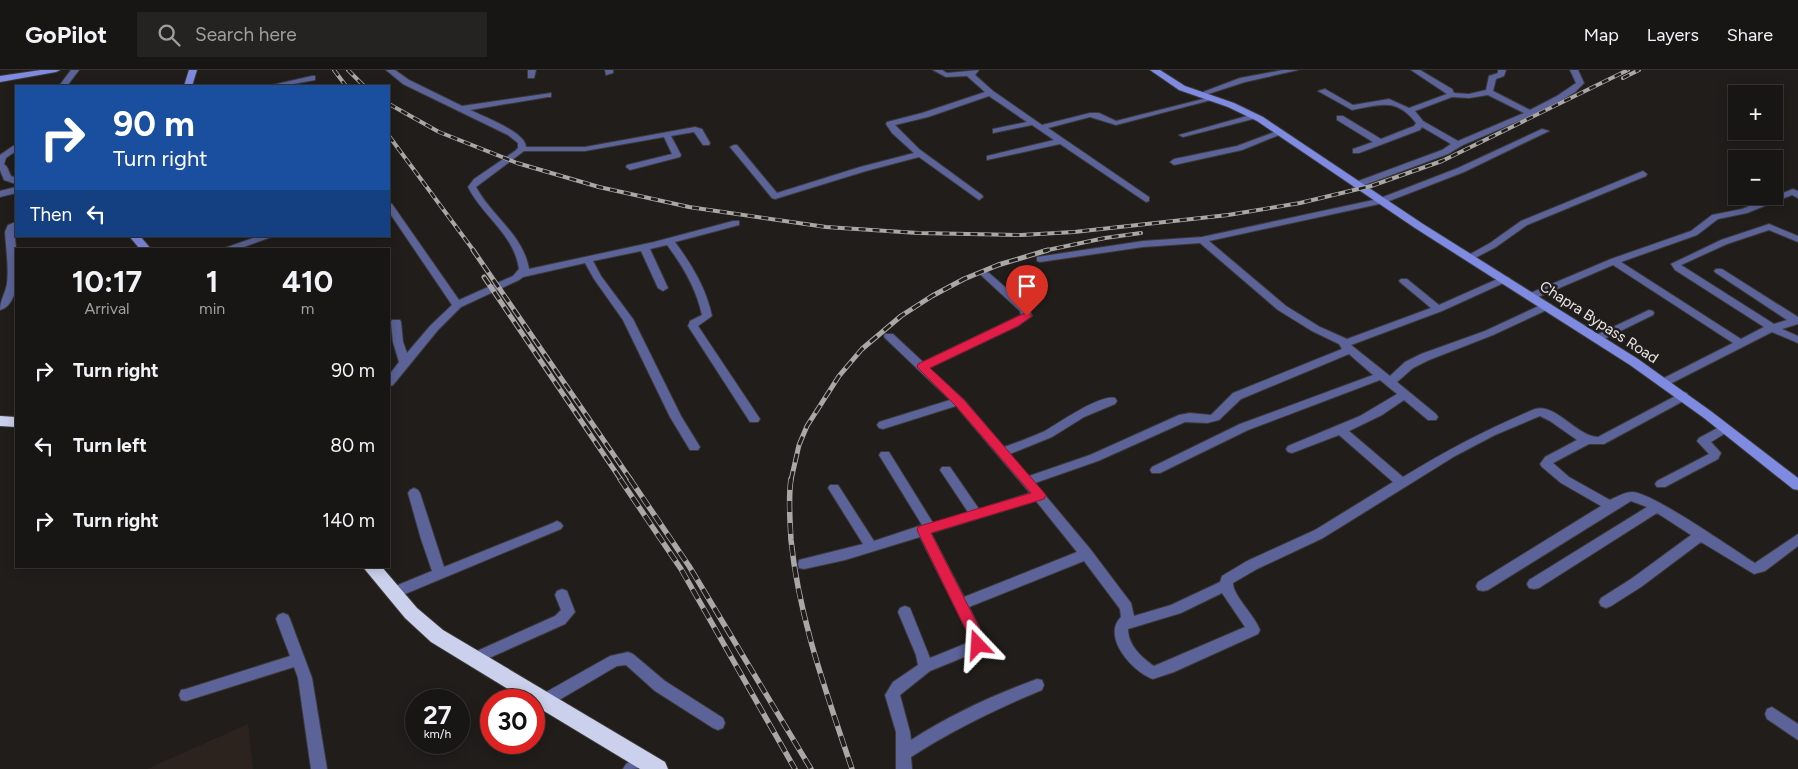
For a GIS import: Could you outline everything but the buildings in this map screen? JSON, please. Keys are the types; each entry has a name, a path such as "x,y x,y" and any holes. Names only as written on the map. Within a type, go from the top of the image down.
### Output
{"highway":[{"path":"0,421 15,422"},
{"path":"372,568 411,613 437,636 523,689"},
{"path":"545,702 644,766"}],"street":[{"path":"0,79 56,70"},
{"path":"64,85 75,70"},
{"path":"188,85 193,70"},
{"path":"391,70 406,82 518,137 522,142 522,149"},
{"path":"937,70 946,75 973,71 972,78 990,93 1146,199"},
{"name":"Chapra Bypass Road","path":"1154,70 1182,88 1254,116 1356,185 1598,338 1683,396 1798,485"},
{"path":"1199,95 1253,77 1294,70"},
{"path":"1415,70 1449,91 1451,95"},
{"path":"1490,92 1489,87 1492,78 1501,74 1502,70"},
{"path":"1356,185 1439,154 1457,144 1529,113 1578,86 1580,79 1574,70"},
{"path":"277,85 312,78"},
{"path":"1322,91 1352,108 1389,101 1410,111 1420,123 1457,144"},
{"path":"1410,111 1451,95 1469,96 1490,92 1529,113"},
{"path":"979,198 921,154 896,133 890,124 925,115 990,93"},
{"path":"460,109 548,95"},
{"path":"1040,128 1093,115 1109,122 1120,122 1211,99"},
{"path":"1182,135 1254,116"},
{"path":"1340,118 1380,142"},
{"path":"996,131 1032,123"},
{"path":"1356,152 1417,128 1420,123"},
{"path":"521,274 524,270 520,254 506,230 472,187 477,180 508,161 522,149 585,149 666,133 697,129 706,143"},
{"path":"1040,259 1143,244 1202,240 1378,199 1461,170 1545,131"},
{"path":"630,167 677,155 666,133"},
{"path":"1174,162 1239,148 1280,133"},
{"path":"990,158 1062,141"},
{"path":"734,147 775,196 863,169 921,154"},
{"path":"1,162 15,149"},
{"path":"1,162 15,155"},
{"path":"1,162 7,178 15,180"},
{"path":"1470,257 1498,242 1524,223 1643,174"},
{"path":"0,194 15,190"},
{"path":"1532,296 1614,261 1694,233 1715,217 1744,211 1793,192 1798,194"},
{"path":"390,207 457,305"},
{"path":"390,381 434,328 457,305 521,274 644,247 736,223"},
{"path":"0,308 8,301 11,288 13,265 10,232 11,227 15,225"},
{"path":"1798,239 1769,227 1724,242 1676,264 1678,268 1772,328 1798,340"},
{"path":"135,237 145,248"},
{"path":"230,248 267,237"},
{"path":"1202,240 1282,308 1339,341 1432,417"},
{"path":"669,241 688,266 699,288 706,316 692,326 754,419"},
{"path":"644,247 662,288"},
{"path":"588,260 597,277 628,319 676,417 694,447"},
{"path":"1614,261 1740,344"},
{"path":"1719,271 1796,320"},
{"path":"922,367 1014,324 1027,316 1024,309 986,275"},
{"path":"1339,341 1346,343 1361,339 1505,279"},
{"path":"1404,281 1438,308"},
{"path":"1156,470 1244,427 1385,380 1424,357 1484,335 1547,306"},
{"path":"1598,338 1649,313"},
{"path":"1664,383 1772,328 1796,320"},
{"path":"396,322 398,342 405,363"},
{"path":"888,336 958,401 1040,495 1087,554 1126,607 1128,619 1123,624 1122,636 1141,666 1153,673 1169,668 1253,630 1248,617 1228,592 1227,580 1319,534 1458,450 1536,412 1549,414 1587,440 1595,442 1605,439 1683,396"},
{"path":"1028,481 1053,470 1094,458 1183,418 1193,416 1205,419 1214,417 1221,414 1226,404 1237,396 1350,350"},
{"path":"1292,449 1340,430 1390,405 1404,395"},
{"path":"883,425 958,401"},
{"path":"1003,452 1048,434 1080,414 1111,401"},
{"path":"1661,484 1714,456 1715,453 1703,441 1725,428"},
{"path":"1340,430 1402,483"},
{"path":"1587,440 1549,460 1546,464 1565,480 1610,506"},
{"path":"886,455 926,529 979,641 978,645 925,667 916,677 896,689 892,695 903,732 904,769"},
{"path":"946,470 976,514"},
{"path":"834,488 871,547"},
{"path":"414,493 439,572"},
{"path":"804,564 871,547 1040,495"},
{"path":"1483,586 1610,506 1630,496 1637,497 1657,507 1749,567 1758,569 1798,538"},
{"path":"1534,584 1612,537 1657,507"},
{"path":"393,593 439,572 557,526"},
{"path":"1606,602 1701,536"},
{"path":"961,604 1087,554"},
{"path":"1123,624 1149,620 1178,610 1226,585"},
{"path":"472,659 560,620 568,612 562,594"},
{"path":"905,612 923,655 925,667"},
{"path":"284,619 299,659 310,704 319,769"},
{"path":"545,700 616,660 628,658 660,686 718,723"},
{"path":"186,695 299,659"},
{"path":"904,753 933,733 954,722 1006,697 1036,686"},
{"path":"1772,714 1798,733"}],"shaded area":[{"path":"248,724 253,769 147,769"}],"railway":[{"path":"334,70 345,85"},
{"path":"348,70 363,85"},
{"path":"390,105 439,132 517,163 599,187 689,207 826,227 918,233 1021,235 1074,232 1228,215 1300,203 1371,186 1442,161 1628,70"},
{"path":"1623,78 1639,70"},
{"path":"390,137 474,251"},
{"path":"1043,251 1105,238 1141,233"},
{"path":"473,250 631,480"},
{"path":"791,480 799,445 807,426 839,376 862,349 901,316 932,296 964,279 998,265 1048,250"},
{"path":"484,277 621,480"},
{"path":"620,479 681,569 795,769"},
{"path":"630,479 689,566 811,769"},
{"path":"791,479 789,502 791,540 800,599 815,656 852,769"}],"route":[{"path":"978,645 979,641 923,530 1040,495 960,403 922,367 1014,324 1027,316"}]}
